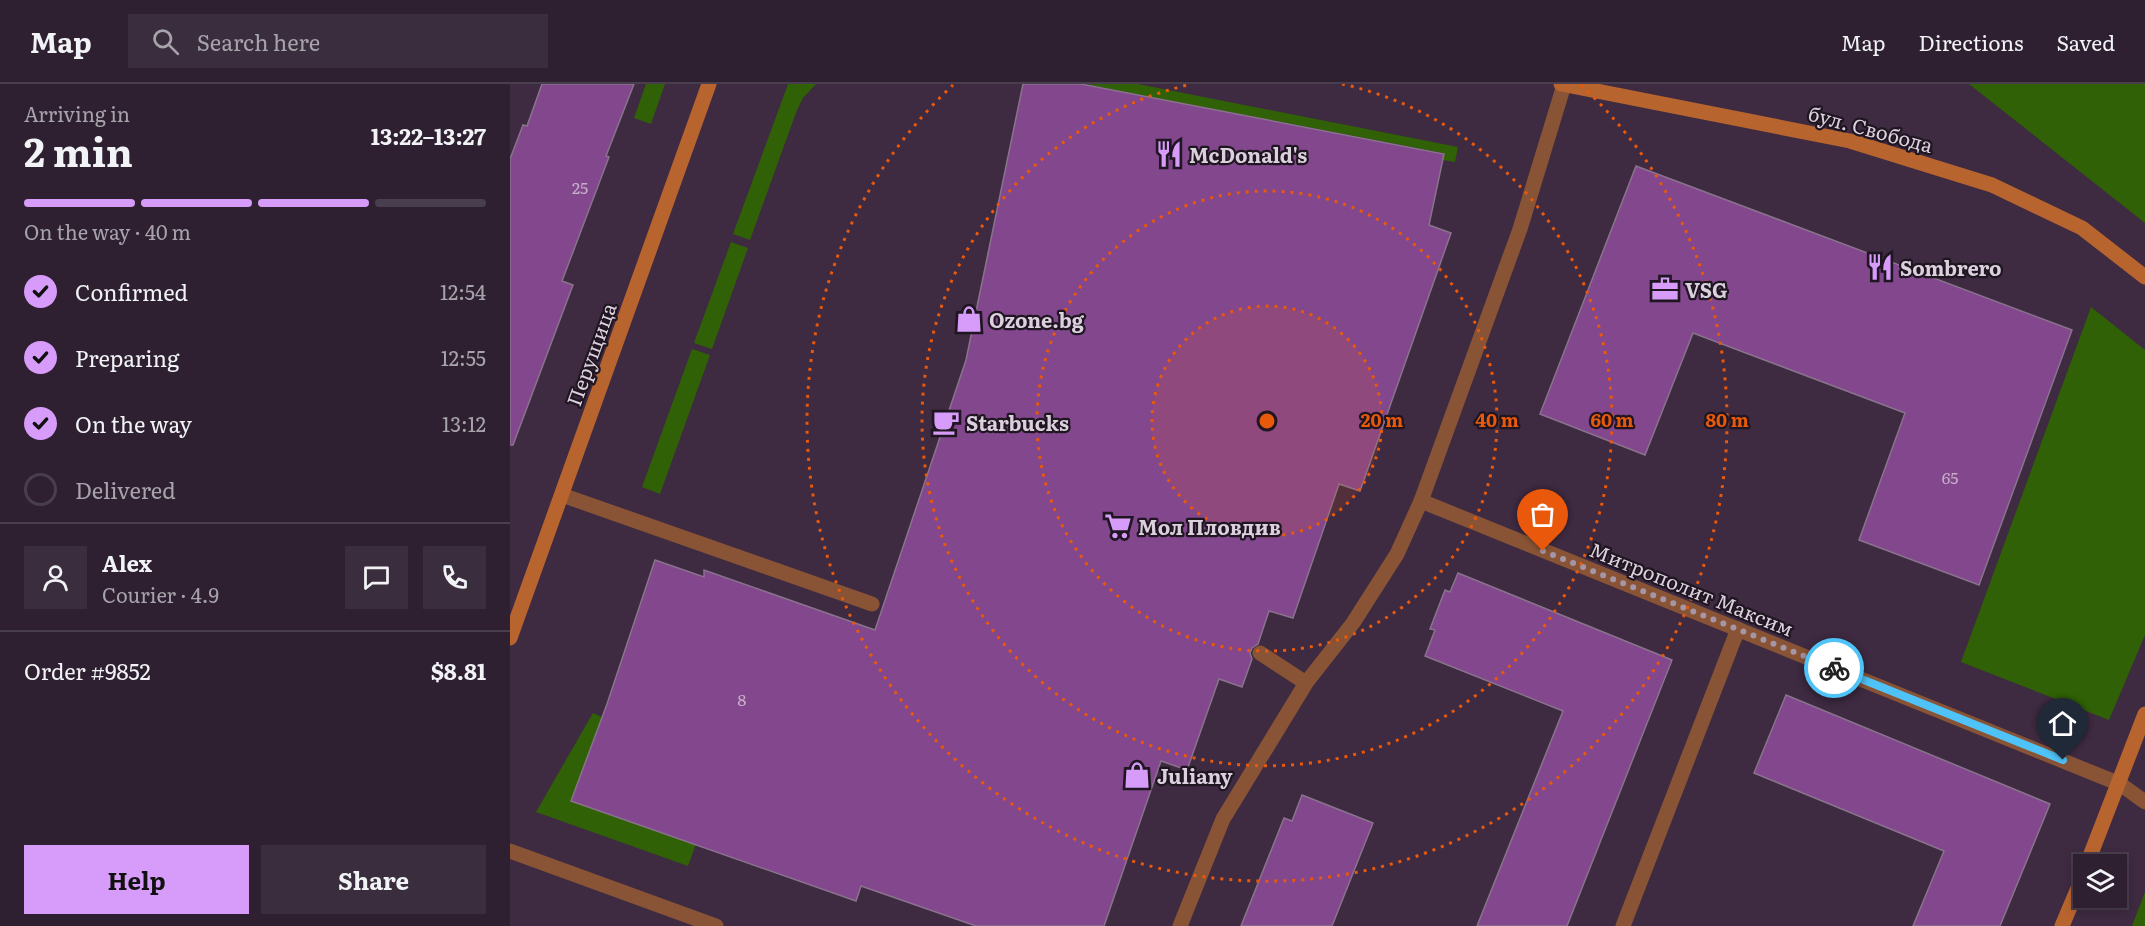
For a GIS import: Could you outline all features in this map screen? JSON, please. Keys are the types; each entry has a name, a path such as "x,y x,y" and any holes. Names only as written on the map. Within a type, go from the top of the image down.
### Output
{"street":[{"name":"Перущица","path":"510,638 709,84"},
{"path":"1180,926 1223,819 1306,684 1353,623 1397,554 1420,501 1520,229 1563,84"},
{"name":"бул. Свобода","path":"1563,84 1850,141 1992,185 2082,228 2145,277"},
{"path":"562,495 872,604"},
{"name":"Митрополит Максим","path":"1420,501 2120,784 2145,802"},
{"path":"1623,926 1738,629"},
{"path":"1260,653 1306,684"},
{"path":"2091,854 2120,784 2145,714"},
{"path":"510,851 716,926"},
{"path":"2062,926 2073,900"}],"green space":[{"path":"646,84 665,84 651,124 634,118"},
{"path":"788,84 816,84 803,98 797,110 750,240 733,234"},
{"path":"1089,84 1138,84 1458,147 1455,162 1443,160 1443,153"},
{"path":"1969,84 2145,84 2145,223"},
{"path":"731,242 748,248 712,349 694,343"},
{"path":"2091,307 2145,350 2145,635 2109,720 1961,662"},
{"path":"692,349 710,355 660,494 642,487"},
{"path":"593,713 602,717 571,801 696,844 688,866 536,812"},
{"path":"2145,892 2145,926 2132,926"}],"building":[{"path":"542,84 634,84 562,281 573,285 513,445 510,445 510,159 523,125 527,126"},
{"name":"Мол Пловдив","path":"1023,84 1081,84 1444,154 1429,225 1451,233 1360,491 1339,484 1293,618 1269,611 1258,644 1252,648 1250,653 1252,659 1242,687 1219,679 1187,770 1161,761 1104,926 976,926 861,886 856,901 571,801 607,704 655,560 704,577 704,570 875,630 966,360"},
{"path":"1636,166 2072,330 1979,585 1859,540 1905,413 1693,333 1645,455 1540,414"},
{"path":"1458,573 1672,660 1567,926 1477,926 1563,711 1425,656 1435,630 1430,629 1445,590 1450,592"},
{"path":"1786,695 2050,804 2000,926 1913,926 1944,851 1754,773"},
{"path":"1302,795 1373,823 1332,926 1241,926 1284,818 1292,821"}],"way so far":[{"path":"1543,551 1834,668"}],"place":[{"name":"McDonald's","path":"1169,154"},
{"name":"Sombrero","path":"1880,267"},
{"name":"VSG","path":"1665,289"},
{"name":"Ozone.bg","path":"969,319"},
{"name":"Starbucks","path":"946,422"},
{"name":"Мол Пловдив","path":"1118,526"},
{"name":"Juliany","path":"1137,775"}],"route":[{"path":"1834,668 2063,760"}]}
